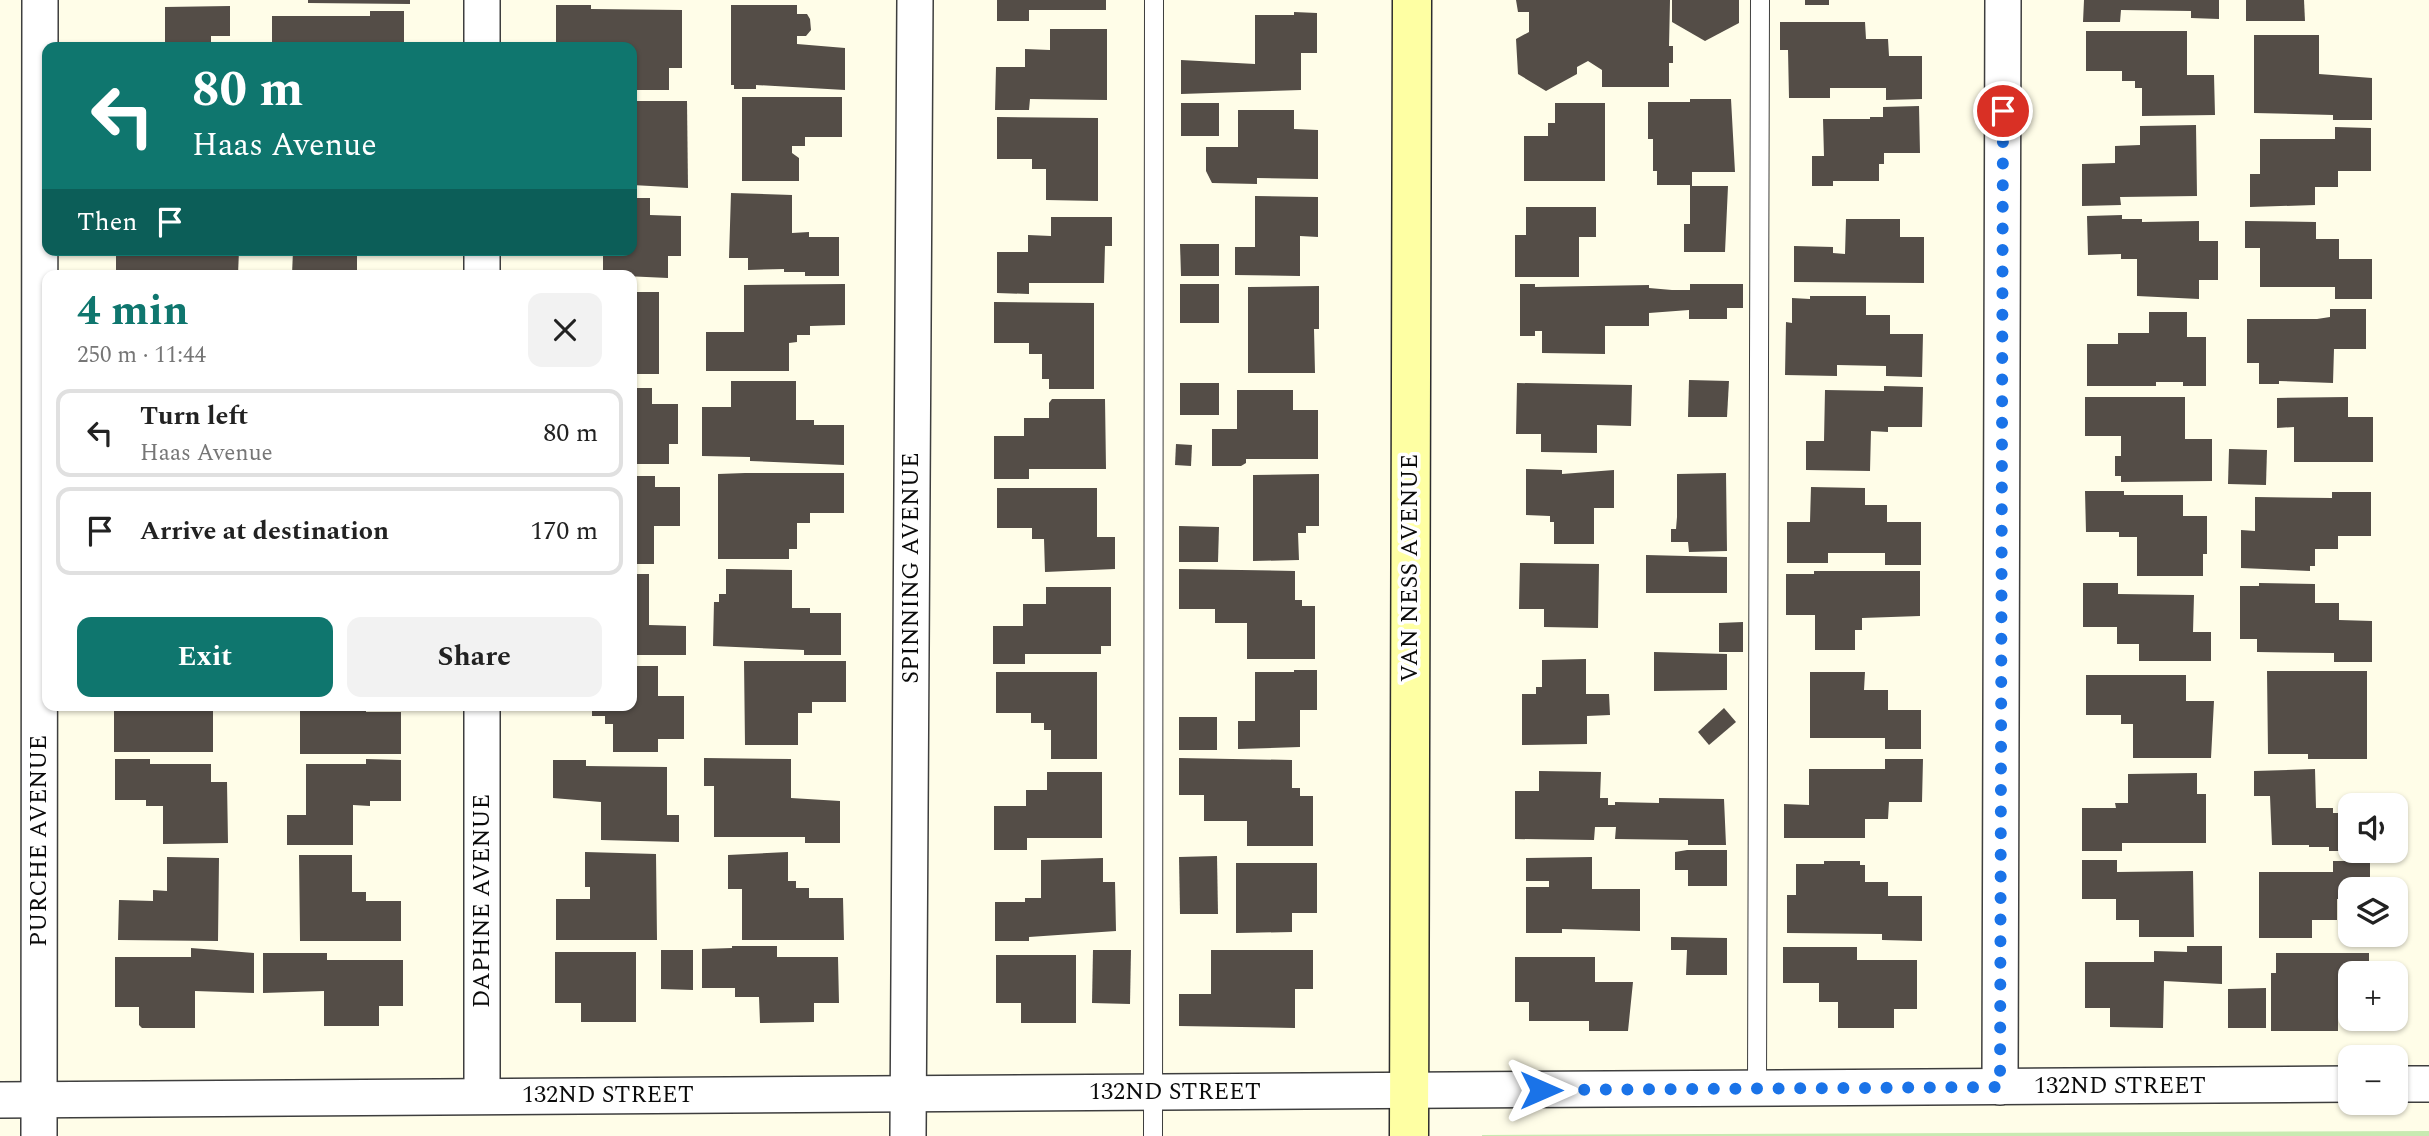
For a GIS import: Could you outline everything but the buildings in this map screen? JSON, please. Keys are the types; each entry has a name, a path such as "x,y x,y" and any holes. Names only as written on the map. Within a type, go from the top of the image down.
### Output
{"main road":[{"name":"VAN NESS AVENUE","path":"1409,1136 1412,0"}],"street":[{"name":"PURCHE AVENUE","path":"38,1136 40,0"},
{"path":"482,0 482,42"},
{"name":"SPINNING AVENUE","path":"908,1136 915,0"},
{"path":"2000,1087 2003,0"},
{"name":"DAPHNE AVENUE","path":"482,711 482,1096"},
{"name":"132ND STREET","path":"0,1100 2338,1084"},
{"path":"2408,1084 2429,1084"}],"lane":[{"path":"1153,1136 1154,0"},
{"path":"1757,1088 1759,0"}],"green space":[{"path":"2429,1131 2429,1136 1482,1136 1482,1135"}],"route":[{"path":"1541,1090 2000,1087 2003,111"}]}
